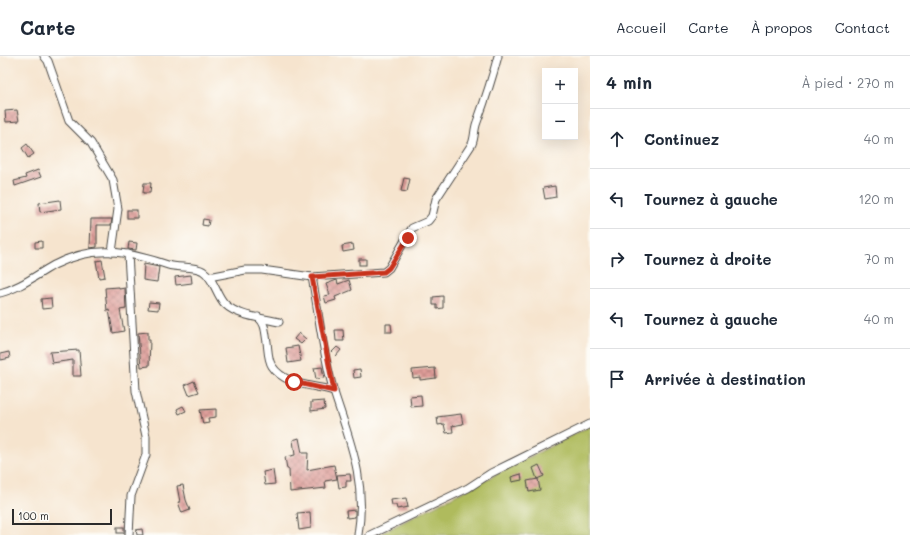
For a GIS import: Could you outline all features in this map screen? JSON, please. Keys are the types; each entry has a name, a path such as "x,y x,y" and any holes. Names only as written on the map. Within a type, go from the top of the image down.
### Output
{"street":[{"path":"44,56 48,61 70,120 92,143 113,180 118,209 112,252"},
{"path":"209,277 245,270 262,270 312,277 384,272 389,268 412,228 428,220 432,216 436,199 472,144 476,124 488,95 498,56"},
{"path":"0,293 11,290 55,265 82,253 94,251 112,252 128,254 169,265 201,270 209,277 224,303 235,311 279,322"},
{"path":"128,254 136,391 146,436 146,455 131,496 129,535"},
{"path":"312,277 334,391 357,462 360,508 358,535"},
{"path":"256,316 263,322 265,327 269,359 273,367 284,377 294,382 334,391"},
{"path":"370,535 468,488 491,473 590,424"}],"green space":[{"path":"590,426 590,535 378,535"}],"building":[{"path":"17,110 19,121 6,122 5,111"},
{"path":"27,144 34,154 28,158 22,148"},
{"path":"38,170 41,177 15,186 14,181 26,178 25,175"},
{"path":"404,178 410,179 407,192 401,191"},
{"path":"144,183 151,183 150,193 143,193"},
{"path":"555,186 556,197 545,199 543,188"},
{"path":"60,200 61,209 40,212 39,203"},
{"path":"127,210 137,210 137,218 127,218"},
{"path":"91,219 112,219 111,225 97,225 97,247 90,248"},
{"path":"203,219 209,220 208,226 202,225"},
{"path":"42,241 42,248 35,248 35,242"},
{"path":"129,242 137,243 136,250 128,249"},
{"path":"353,244 354,250 343,252 342,246"},
{"path":"359,259 366,259 366,265 359,265"},
{"path":"102,260 105,277 99,278 96,261"},
{"path":"144,264 159,267 157,282 143,280"},
{"path":"191,275 192,283 176,285 175,277"},
{"path":"337,280 338,284 349,280 352,290 335,297 336,300 326,303 324,296 330,295 326,284"},
{"path":"119,287 119,289 125,288 126,309 120,310 124,331 113,333 109,310 107,311 105,288"},
{"path":"443,296 443,308 437,309 437,305 433,305 433,297"},
{"path":"51,298 52,308 42,309 41,299"},
{"path":"149,302 159,303 158,310 148,309"},
{"path":"386,324 391,324 392,332 386,332"},
{"path":"335,330 343,330 344,341 336,341"},
{"path":"148,332 148,340 150,340 149,366 141,367 138,333"},
{"path":"299,333 306,339 301,344 294,339"},
{"path":"298,346 301,361 288,363 286,348"},
{"path":"337,347 341,350 336,356 332,352"},
{"path":"79,350 81,376 73,376 73,360 52,363 50,352"},
{"path":"9,352 10,358 1,360 0,354"},
{"path":"322,367 324,378 316,379 314,368"},
{"path":"435,368 436,378 420,380 420,377 413,378 412,370"},
{"path":"360,369 361,377 354,378 353,370"},
{"path":"194,381 199,392 189,395 185,385"},
{"path":"421,395 422,406 411,407 410,396"},
{"path":"324,401 325,409 311,411 311,402"},
{"path":"183,406 186,411 179,414 177,409"},
{"path":"216,409 216,417 208,418 209,423 203,424 200,410"},
{"path":"461,414 463,424 452,426 453,432 446,433 444,424 438,425 437,417"},
{"path":"299,438 302,453 308,453 307,470 334,465 337,479 325,481 326,488 290,492 289,469 287,469 285,457 295,455 293,440"},
{"path":"539,465 544,476 537,479 533,468"},
{"path":"273,470 275,484 265,485 263,472"},
{"path":"350,474 351,481 346,481 346,487 339,488 337,475"},
{"path":"521,474 522,480 512,482 511,477"},
{"path":"538,479 540,490 529,492 527,481"},
{"path":"183,485 190,510 182,513 178,502 180,502 177,486"},
{"path":"406,498 408,507 397,509 396,505 392,505 391,500"},
{"path":"355,510 355,517 347,518 346,511"},
{"path":"310,512 311,528 299,530 297,513"},
{"path":"117,527 124,527 124,533 117,533"},
{"path":"142,529 143,535 137,535 136,530"}],"route":[{"path":"294,382 318,386 334,391 312,277 384,272 392,264 408,238"}]}
